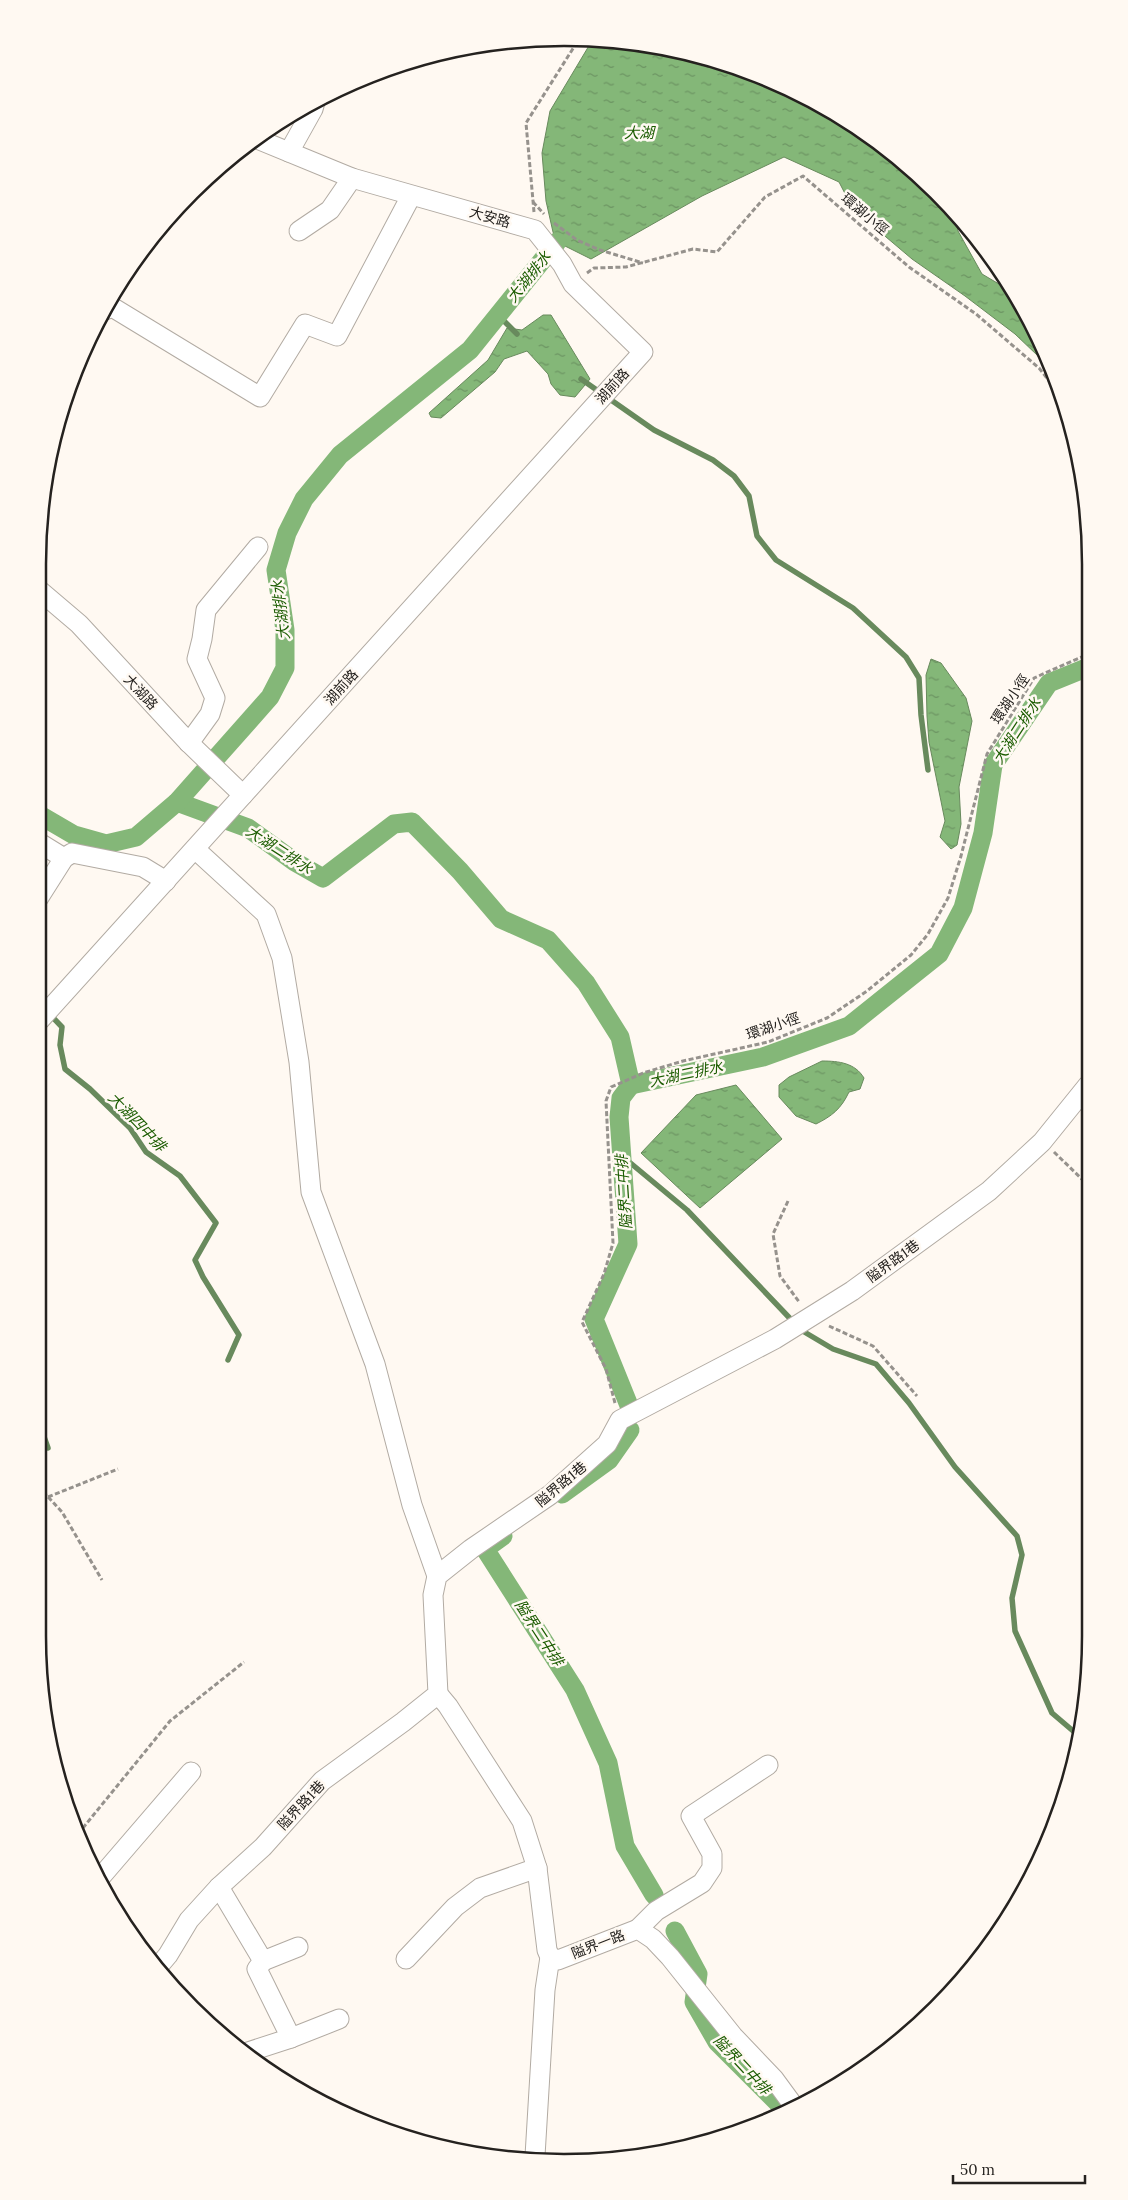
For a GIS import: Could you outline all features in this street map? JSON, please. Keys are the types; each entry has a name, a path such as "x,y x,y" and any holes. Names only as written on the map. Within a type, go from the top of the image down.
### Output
{"street":[{"path":"289,152 311,113"},
{"name":"大安路","path":"264,143 352,178 411,196 541,223"},
{"path":"299,232 330,210 352,178"},
{"path":"114,308 260,397 305,324 337,336 411,196"},
{"path":"541,223 573,284"},
{"name":"湖前路","path":"46,1013 643,352 573,284"},
{"path":"188,742 210,714 215,698 197,659 206,610 258,547"},
{"name":"大湖路","path":"46,597 79,624 188,742 243,795"},
{"path":"46,847 64,858"},
{"path":"195,849 266,914 282,958 299,1062 312,1192 375,1364 412,1505 437,1576 433,1595 438,1694 448,1706 522,1821 537,1868 546,1950 550,1957 545,1990 535,2153"},
{"path":"46,886 64,858 72,853 143,867 166,881"},
{"name":"隘界路1巷","path":"437,1576 471,1548 550,1495 607,1444 620,1420 775,1339 852,1291 989,1191 1042,1142 1082,1092"},
{"name":"隘界路1巷","path":"162,1962 189,1920 219,1887 263,1847 322,1781 438,1694"},
{"path":"638,1929 656,1911 702,1883 712,1868 712,1854 691,1816 768,1765"},
{"path":"104,1873 191,1772"},
{"path":"406,1959 455,1907 480,1888 537,1868"},
{"path":"219,1887 263,1961"},
{"name":"隘界一路","path":"550,1957 558,1960 638,1929 653,1939 670,1958 733,2036 774,2079 791,2101"},
{"path":"291,2038 257,1969 263,1961 298,1947"},
{"path":"254,2050 340,2019"}],"path":[{"path":"541,223 533,202 526,123 575,46"},
{"name":"環湖小徑","path":"644,263 693,250 717,252 765,197 803,176 909,267 976,314 1039,368 1046,377"},
{"path":"533,202 541,223"},
{"path":"553,223 577,240 600,250 644,263"},
{"path":"573,284 594,268 626,267 644,263"},
{"name":"環湖小徑","path":"620,1420 606,1369 582,1322 604,1274 614,1243 606,1101 611,1087 644,1073 683,1061 768,1042 827,1018 867,991 911,955 928,934 948,898 961,856 987,754 1034,678 1082,657"},
{"path":"1042,1142 1082,1179"},
{"path":"102,1580 62,1512 48,1497 118,1469"},
{"path":"83,1827 170,1721 244,1662"}],"water":[{"name":"大湖","path":"588,47 665,56 698,64 762,86 793,100 823,116 879,153 930,198 957,228 982,274 999,284 1012,305 1037,355 1015,334 912,259 853,209 839,182 784,157 702,196 591,259 557,242 546,201 542,153 550,111"},
{"path":"543,315 551,315 590,379 575,397 560,395 551,384 548,374 527,351 504,359 495,372 441,418 431,417 429,413 488,360 507,328 522,330"},
{"path":"931,659 941,663 966,698 972,721 959,787 961,824 957,845 951,849 940,837 945,821 929,742 926,675"},
{"path":"822,1061 851,1066 864,1078 860,1089 849,1092 836,1111 816,1124 796,1116 779,1097 779,1085 789,1077"},
{"path":"736,1085 782,1139 700,1208 641,1153 696,1095"}],"waterway":[{"name":"大湖排水","path":"46,819 74,835 106,844 136,837 177,802 270,697 285,668 285,630 276,570 287,533 304,499 340,455 470,350 557,242"},
{"path":"497,314 517,334"},
{"path":"581,379 654,430 713,460 734,476 749,496 757,536 776,560 853,608 906,657 919,678 921,715 928,770"},
{"name":"大湖二排水","path":"631,1085 763,1057 849,1026 939,954 963,908 983,833 993,765 1049,683 1082,670"},
{"name":"大湖二排水","path":"177,802 248,828 295,862 323,878 394,824 412,822 460,871 501,919 548,940 586,983 620,1037 631,1085"},
{"name":"大湖四中排","path":"46,1010 62,1027 60,1045 65,1069 90,1089 130,1128 146,1152 180,1176 216,1223 195,1260 203,1277 239,1335 228,1360"},
{"name":"隘界二中排","path":"630,1408 594,1319 628,1244 619,1117 621,1098 631,1085"},
{"path":"622,1156 687,1210 801,1330 833,1349 876,1364 909,1403 955,1467 1017,1536 1022,1555 1012,1598 1015,1631 1052,1713 1073,1731"},
{"name":"隘界二中排","path":"562,1494 609,1460 630,1430"},
{"path":"46,1442 48,1448"},
{"name":"隘界二中排","path":"503,1536 485,1549 575,1690 608,1763 625,1846 654,1895"},
{"name":"隘界二中排","path":"675,1931 698,1974 694,2002 717,2042 781,2106"}]}
